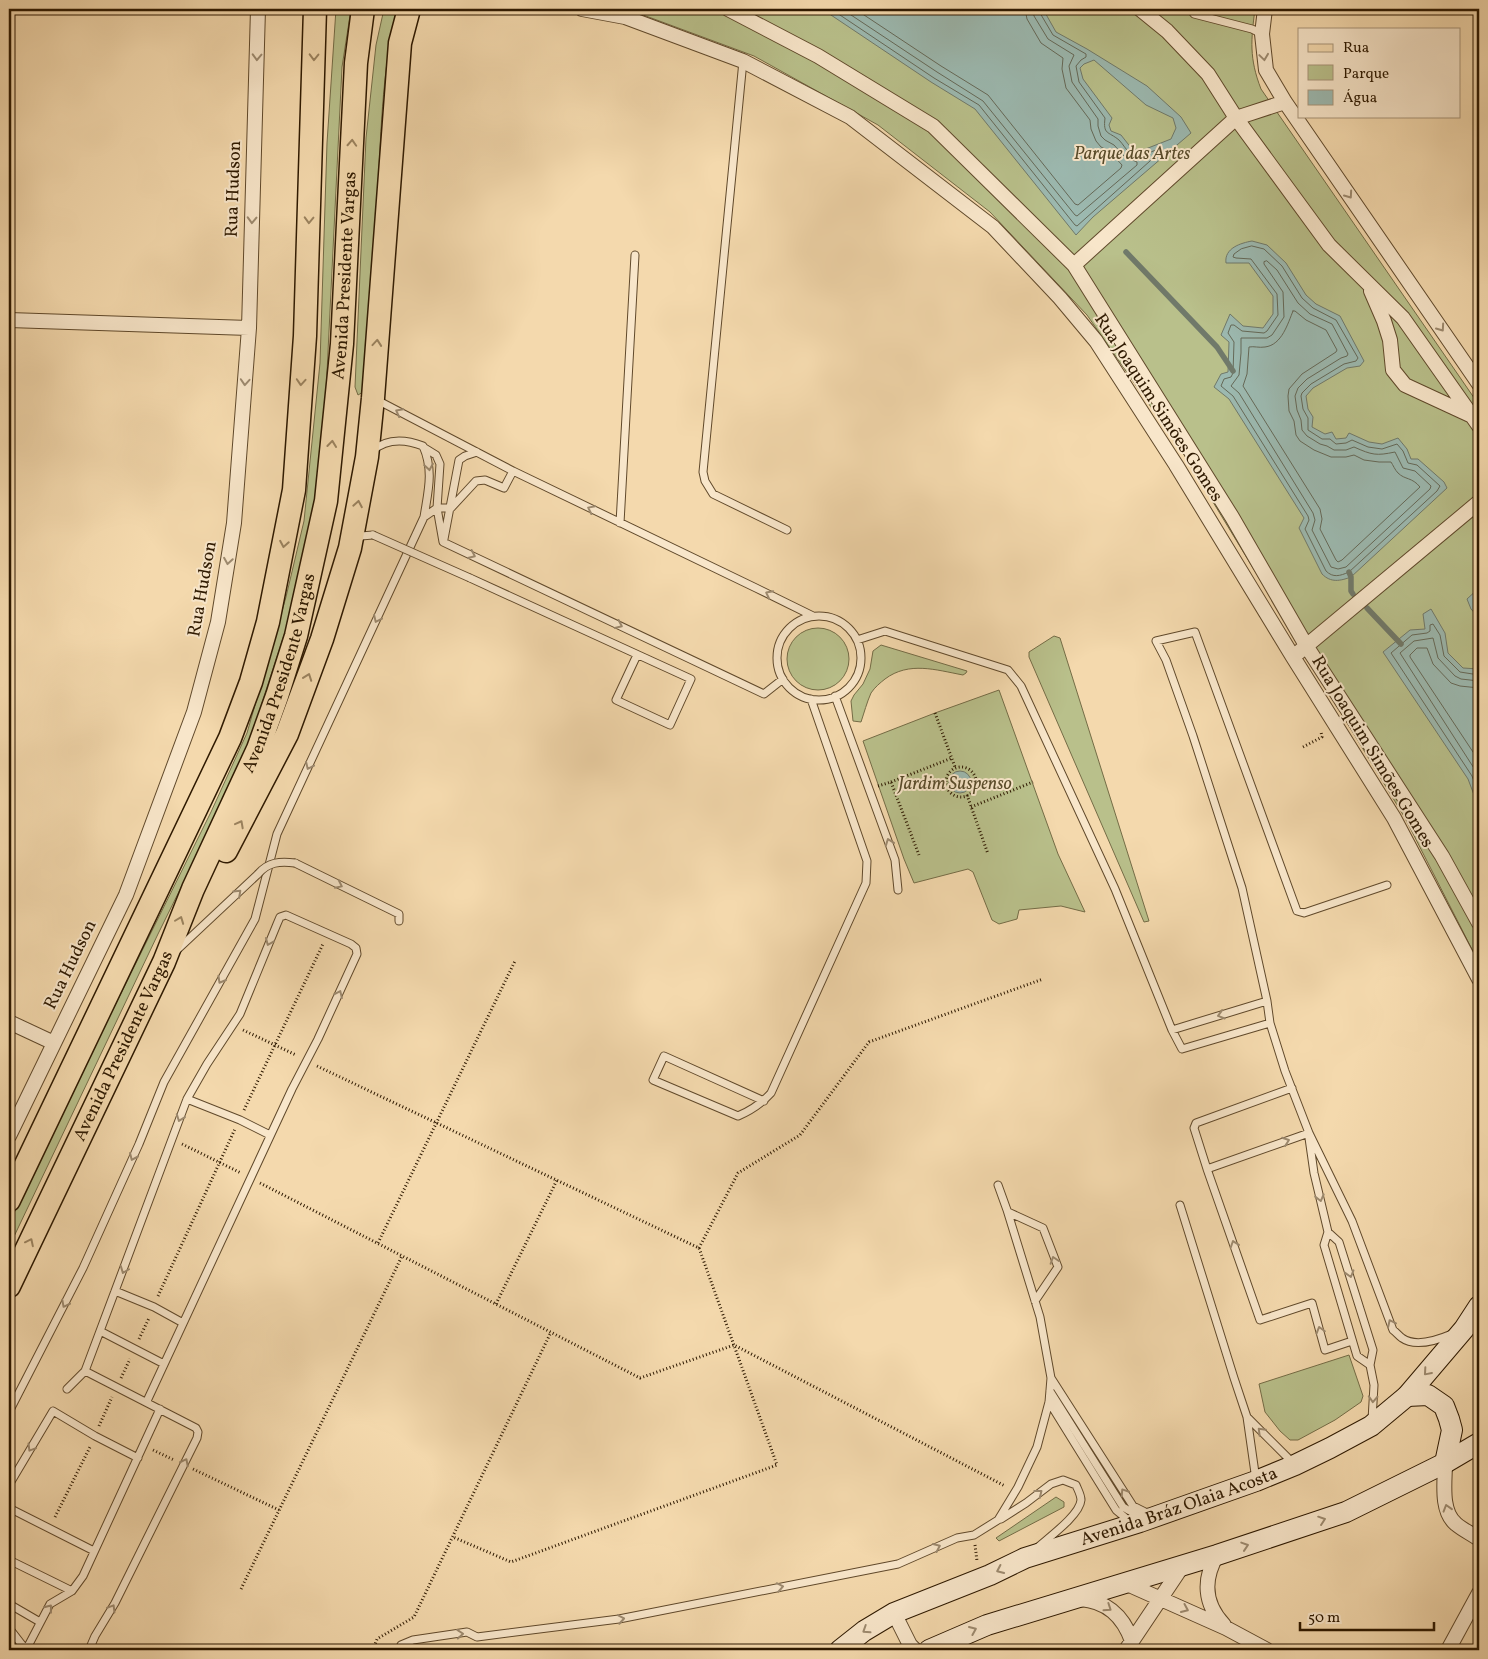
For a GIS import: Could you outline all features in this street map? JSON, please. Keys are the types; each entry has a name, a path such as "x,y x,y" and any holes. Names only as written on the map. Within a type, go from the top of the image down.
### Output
{"main road":[{"name":"Avenida Presidente Vargas","path":"9,1200 230,738 251,682 268,622 283,550 294,480 305,336 315,9"},
{"name":"Avenida Presidente Vargas","path":"9,1286 164,962 193,889 258,748 296,636 326,501 342,344 356,63 363,9"},
{"path":"193,889 209,882 288,734 322,639 350,548 366,456 373,398 400,43 409,9"}],"street":[{"name":"Rua Hudson","path":"9,1136 126,894 194,712 218,622 234,523 249,328 258,9"},
{"name":"Rua Joaquim Simões Gomes","path":"582,9 625,17 743,61 842,113 993,227 1060,298 1096,341 1176,465 1394,818 1479,979"},
{"path":"730,9 818,56 933,126 1074,265 1232,517 1307,647 1442,856 1479,923"},
{"path":"1140,9 1167,31 1208,74 1236,118 1329,245 1403,318 1476,422"},
{"path":"1265,9 1262,34 1266,70 1285,102 1479,384"},
{"path":"1074,265 1236,118 1285,102"},
{"path":"1368,284 1390,340 1393,370 1405,385 1476,422"},
{"path":"9,320 249,328"},
{"path":"1293,657 1479,502"},
{"path":"9,1022 54,1043"},
{"name":"Avenida Bráz Olaia Acosta","path":"840,1650 864,1631 894,1613 990,1575 1025,1558 1151,1518 1256,1481 1295,1465 1371,1426 1407,1396 1464,1329 1479,1306"},
{"path":"1407,1396 1428,1395 1444,1406 1450,1418 1452,1430 1445,1463 1445,1501 1448,1513 1454,1523 1479,1539"},
{"path":"929,1650 987,1624 1217,1555 1346,1512 1445,1463 1479,1443"},
{"path":"1217,1555 1210,1566 1207,1579 1207,1593 1210,1606 1216,1618 1226,1628"},
{"path":"1129,1646 1183,1565"},
{"path":"1125,1583 1226,1628 1267,1650"},
{"path":"1448,1650 1479,1593"},
{"path":"1069,1600 1093,1600 1104,1604 1114,1611 1128,1630 1129,1646"},
{"path":"894,1613 910,1645 915,1650"}],"lane":[{"path":"1190,9 1194,14 1252,29 1262,34"},
{"path":"743,61 711,406 703,472 705,481 713,494 787,530"},
{"path":"620,523 635,255"},
{"path":"373,398 513,471 813,616"},
{"path":"366,456 375,448 388,442 401,440 423,446 436,455 440,464 437,508 443,542"},
{"path":"9,1412 83,1268 139,1144 164,1082 256,920 277,834 424,517 430,478 429,464 423,446"},
{"path":"443,542 459,460 476,452"},
{"path":"424,517 437,508 451,508 476,481 485,480 504,488 513,471"},
{"path":"350,548 361,536 373,536 691,679 670,725 616,700 637,655"},
{"path":"443,542 764,694 783,679"},
{"path":"813,616 826,616 839,621 850,629 857,640 861,653 858,673 847,689 835,696 811,699 795,692 783,679 778,666 777,652 781,640 789,628 800,620 813,616"},
{"path":"857,640 885,631 1008,670 1021,686 1115,889 1172,1030 1182,1050 1270,1023"},
{"path":"1386,885 1304,914 1297,911 1195,632 1156,641 1166,660 1193,736 1242,888 1267,1001 1270,1023 1292,1088 1308,1133 1352,1221 1393,1330 1403,1339 1416,1342 1437,1340 1464,1329"},
{"path":"835,696 895,860 898,890"},
{"path":"764,1101 664,1056 653,1080 738,1116 755,1108 764,1101 771,1093 866,883 867,861 811,699"},
{"path":"164,962 265,866 282,862 295,863 399,914 399,921"},
{"path":"67,1389 85,1371 187,1099 207,1064 240,1014 280,917 286,915 301,920 351,944 356,948 358,954 270,1135 147,1401"},
{"path":"1172,1030 1267,1001"},
{"path":"1292,1088 1196,1123 1194,1128 1260,1320 1312,1303 1325,1350 1352,1342"},
{"path":"187,1099 240,1120 270,1135"},
{"path":"1207,1169 1308,1133"},
{"path":"1308,1133 1314,1173 1328,1232 1324,1245 1357,1356 1370,1364"},
{"path":"998,1185 1040,1317 1051,1378 1049,1402 1043,1430 1030,1462 998,1520"},
{"path":"1180,1205 1247,1417 1256,1481"},
{"path":"1008,1212 1043,1228 1058,1267 1035,1301"},
{"path":"1328,1232 1339,1242 1373,1350 1370,1364 1374,1385 1371,1426"},
{"path":"116,1292 154,1307 183,1322"},
{"path":"100,1331 164,1364"},
{"path":"85,1371 116,1388 147,1401 196,1428 198,1432 197,1438 115,1603 95,1636 89,1650"},
{"path":"1051,1378 1134,1506 1151,1518"},
{"path":"1049,1390 1124,1507 1140,1518 1151,1518"},
{"path":"1049,1402 1116,1510 1128,1520 1151,1518"},
{"path":"9,1628 26,1650 50,1604 72,1591 83,1576 160,1409"},
{"path":"9,1485 53,1411 95,1436 138,1458"},
{"path":"1247,1417 1295,1465"},
{"path":"399,1650 401,1646 413,1640 467,1632 477,1637 619,1619 898,1564 957,1538 974,1535 1026,1503 1051,1484 1063,1480 1076,1485 1081,1501 1078,1508 1071,1517 1025,1558"},
{"path":"9,1508 94,1551"},
{"path":"9,1560 72,1591"},
{"path":"9,1604 40,1622"}],"path":[{"path":"935,713 955,767"},
{"path":"878,786 952,758"},
{"path":"955,767 965,767 974,776 976,785 968,795 958,797 953,795 947,788 946,778 955,767"},
{"path":"891,782 919,855"},
{"path":"971,807 1033,782"},
{"path":"968,795 988,854"},
{"path":"55,1518 95,1436 134,1348 327,934"},
{"path":"378,1243 515,961"},
{"path":"700,1248 738,1173 800,1135 869,1042 1043,979"},
{"path":"236,1026 700,1248 776,1465 511,1562 452,1537"},
{"path":"172,1139 640,1378 734,1345 1008,1487"},
{"path":"496,1304 557,1180"},
{"path":"241,1589 402,1256"},
{"path":"373,1650 376,1639 414,1617 551,1332"},
{"path":"92,1420 100,1424"},
{"path":"144,1445 279,1510"}],"green space":[{"path":"336,9 351,9 342,67 324,433 312,519 288,623 242,764 158,934 9,1247 9,1224 50,1136 211,812 247,733 286,597 304,521 320,363 327,143"},
{"path":"384,9 397,9 385,82 363,392 358,395 355,387 366,138 376,45"},
{"name":"Parque das Artes","path":"627,9 1255,9 1252,49 1254,68 1261,89 1479,405 1479,963 1405,818 1185,456 1087,315 990,212 878,125 754,56"},
{"path":"818,628 830,631 840,637 846,647 849,659 846,671 840,681 830,687 818,690 806,687 796,681 790,671 787,659 790,647 796,637 806,631"},
{"path":"1054,636 1060,638 1149,921 1144,922 1029,657 1029,652"},
{"path":"881,645 967,671 963,675 923,668 894,673 881,682 871,693 861,722 853,721 851,701 863,684 870,669 873,651"},
{"name":"Jardim Suspenso","path":"999,690 1058,854 1085,912 1061,906 1019,910 1017,919 999,924 992,920 973,872 968,869 914,883 904,859 863,741"},
{"path":"1349,1355 1363,1396 1361,1402 1335,1420 1298,1440 1290,1440 1265,1412 1259,1384"},
{"path":"1056,1497 1064,1502 1064,1507 999,1541 996,1538"}],"water":[{"path":"822,9 1043,9 1056,32 1147,86 1181,117 1191,133 1093,217 1076,235 975,109","holes":["1094,60 1146,105 1173,118 1176,128 1171,139 1143,150 1132,149 1121,135 1111,131 1109,125 1112,118 1083,79 1080,68"]},
{"path":"1252,241 1267,245 1286,263 1306,295 1316,304 1340,316 1364,361 1360,366 1347,368 1313,388 1306,396 1308,409 1313,417 1312,427 1325,434 1332,432 1336,439 1346,438 1349,433 1369,442 1382,444 1398,438 1407,449 1411,459 1418,459 1444,482 1447,488 1351,577 1332,580 1322,574 1299,528 1304,518 1229,399 1214,387 1221,374 1228,372 1229,342 1221,335 1230,314 1243,326 1263,328 1273,314 1273,296 1249,263 1226,263 1230,250 1238,245"},
{"path":"1479,588 1479,618 1471,609 1467,599"},
{"path":"1431,609 1445,633 1448,653 1463,668 1479,669 1479,808 1468,779 1383,652 1410,630 1425,629 1423,614"},
{"path":"960,771 970,778 971,782 964,792 960,793 950,786 949,782 956,772"}],"waterway":[{"path":"1126,252 1217,347 1233,371"},
{"path":"1349,572 1353,594"},
{"path":"1367,608 1401,644"}]}
